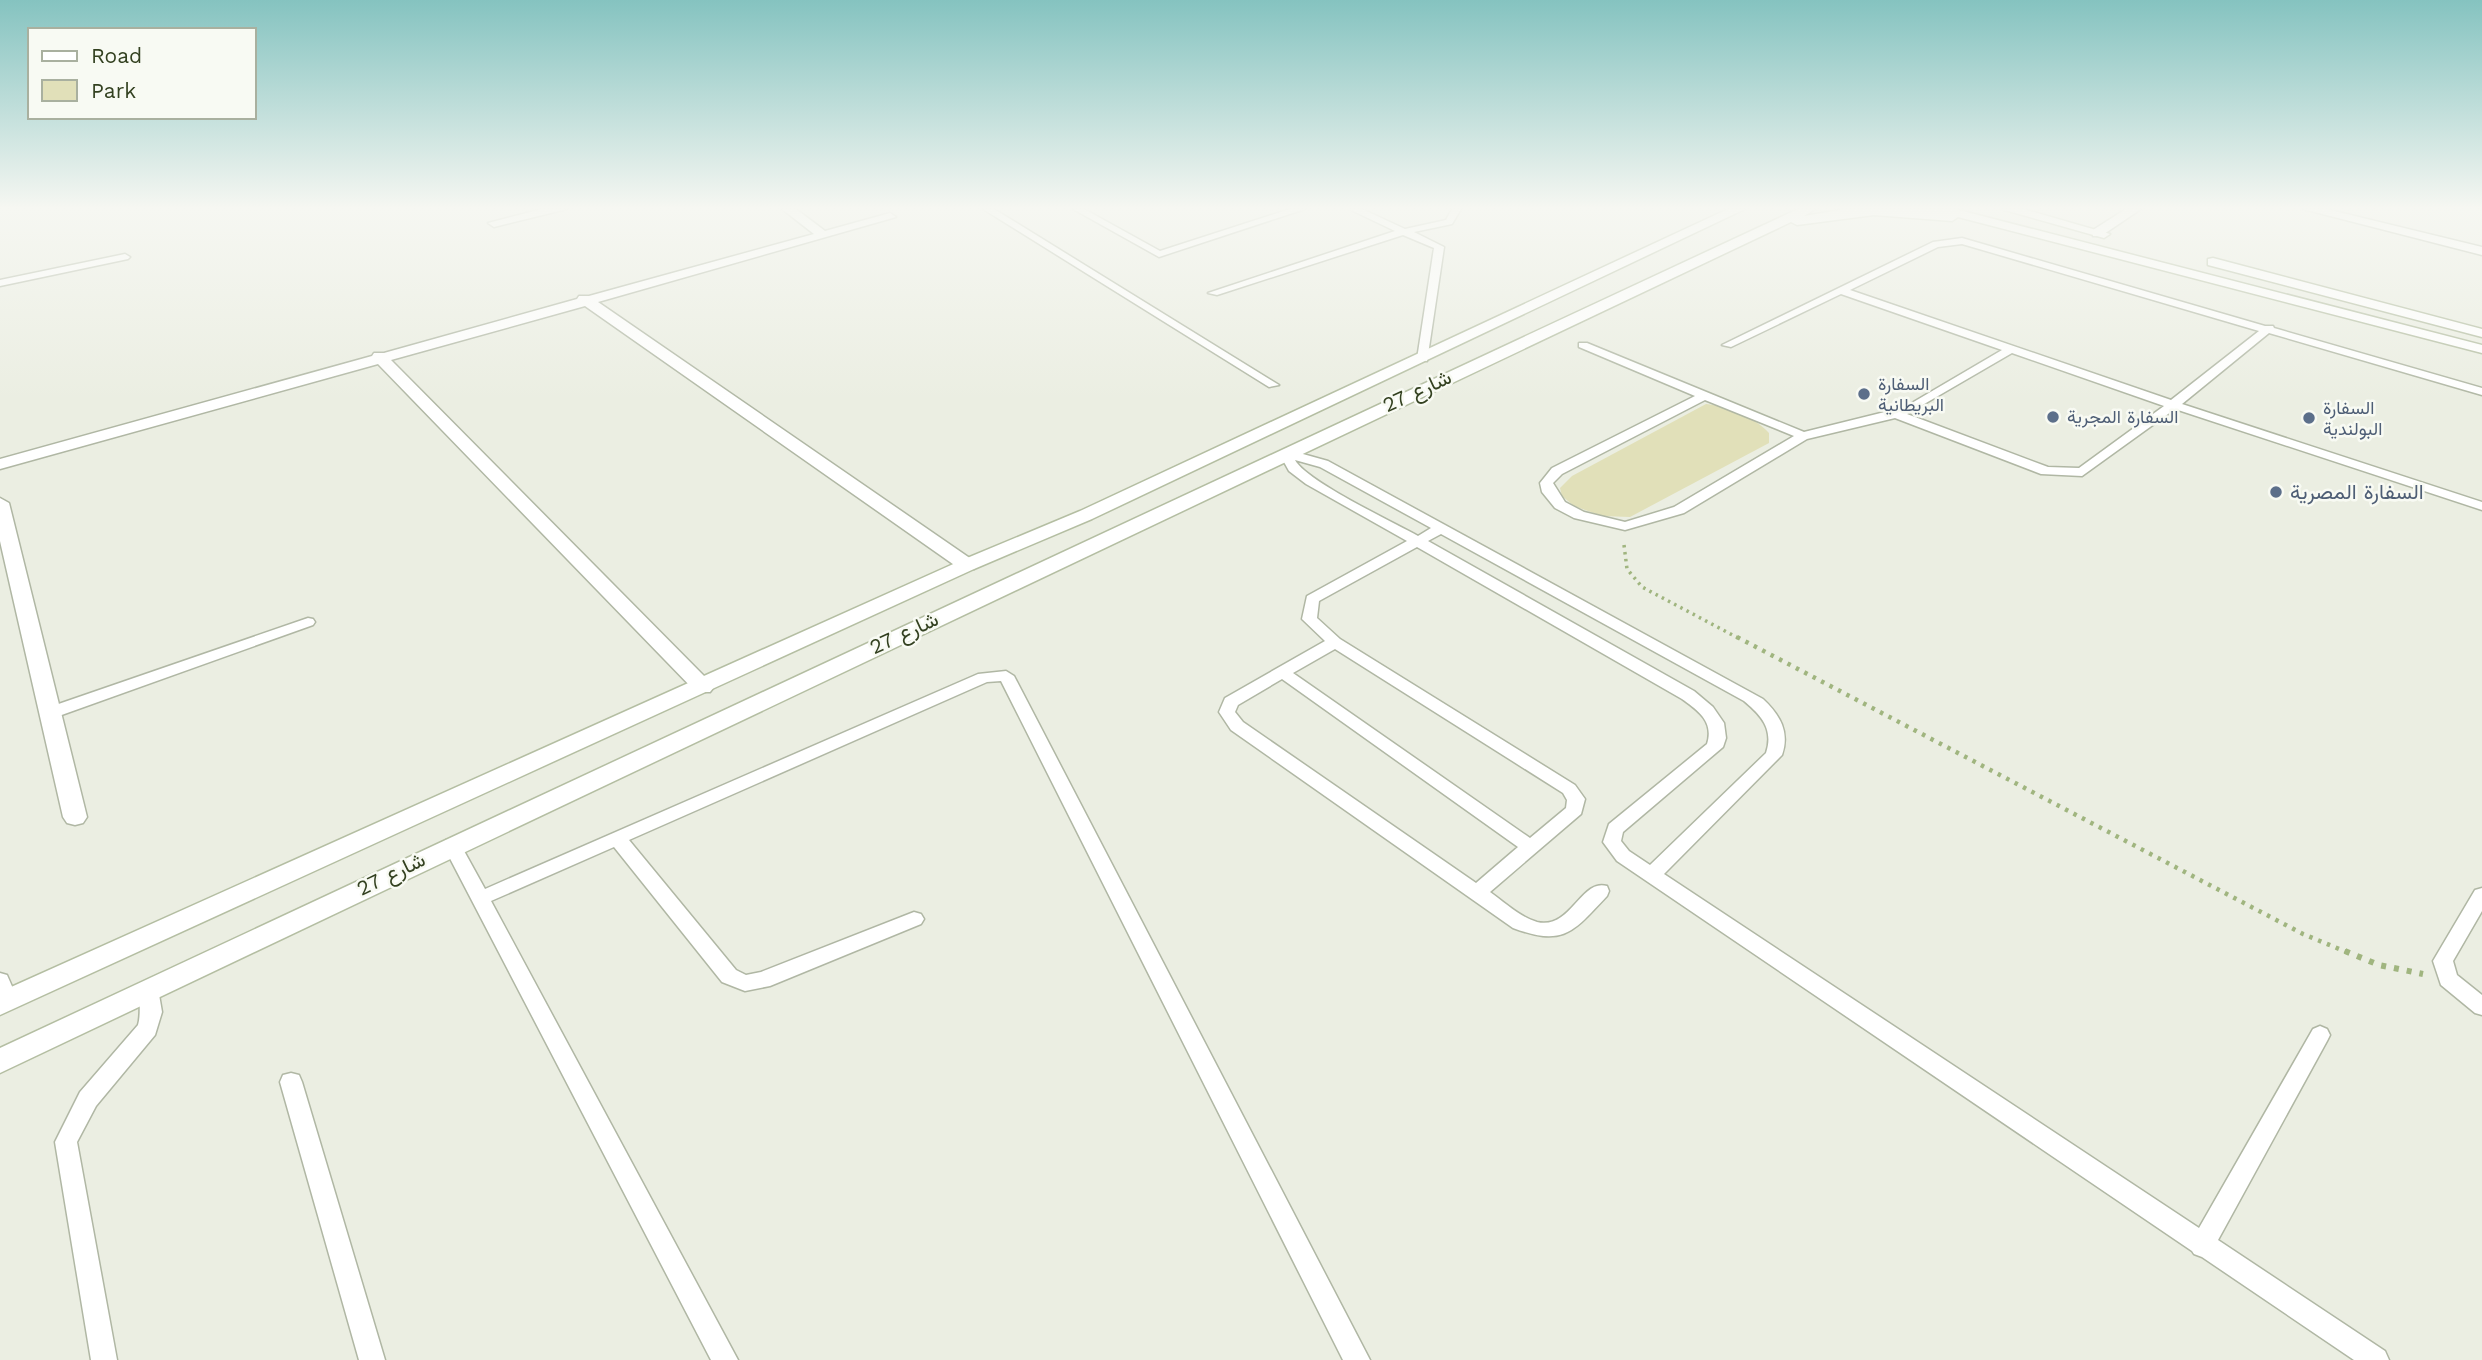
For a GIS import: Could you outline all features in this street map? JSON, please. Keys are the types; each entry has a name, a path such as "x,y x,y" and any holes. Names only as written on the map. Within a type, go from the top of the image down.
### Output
{"main road":[{"path":"0,464 681,272"},
{"name":"شارع 27","path":"4,1002 967,565 1086,515 1605,272"},
{"name":"شارع 27","path":"0,1061 1669,272"},
{"path":"2188,272 2482,349"},
{"path":"2253,272 2482,333"},
{"path":"584,299 967,565"},
{"path":"379,356 703,687"},
{"path":"1253,438 1285,453"},
{"path":"0,503 75,817"},
{"path":"1086,515 1117,533"}],"lane":[{"path":"0,284 53,272"},
{"path":"1089,272 1273,385"},
{"path":"1213,293 1277,272"},
{"path":"1423,359 1435,272"},
{"path":"1727,345 1877,272"},
{"path":"2073,272 2482,392"},
{"path":"1840,290 2173,405 2482,506"},
{"path":"1895,414 2025,464 2061,473 2082,472 2173,405 2269,328"},
{"path":"1583,345 1803,436"},
{"path":"1705,395 1557,471 1546,482 1549,492 1560,505 1579,515 1625,526 1679,510 1803,436 1909,410 2011,348"},
{"path":"1285,453 1324,464 1750,697 1776,726 1778,746 1774,755 1651,875"},
{"path":"1285,453 1301,475 1688,695 1712,714 1718,725 1719,736 1715,747 1620,823 1612,835 1616,849 2376,1360"},
{"path":"1442,527 1312,599 1309,619 1335,642 1569,789 1576,799 1575,810 1476,893"},
{"path":"50,713 309,622"},
{"path":"1335,642 1231,702 1227,712 1232,722 1520,923 1549,930 1566,925 1600,891"},
{"path":"1282,672 1532,848"},
{"path":"481,898 984,677 1006,676 1357,1360"},
{"path":"618,839 729,976 745,983 785,972 915,919"},
{"path":"453,845 724,1360"},
{"path":"2482,895 2443,961 2448,979 2482,1007"},
{"path":"0,981 4,1002"},
{"path":"104,1360 66,1142 88,1099 148,1029 152,1012 149,989"},
{"path":"2203,1246 2320,1035"},
{"path":"291,1082 372,1360"}],"path":[{"path":"1625,526 1623,562 1628,574 1642,587 2302,934 2379,965 2448,979"}],"green space":[{"path":"1706,404 1748,417 1769,433 1769,443 1630,517 1602,516 1574,506 1562,496 1560,488 1572,476"}],"place":[{"name":"السفارة البريطانية","path":"1864,394"},
{"name":"السفارة المجرية","path":"2053,417"},
{"name":"السفارة البولندية","path":"2309,418"},
{"name":"السفارة المصرية","path":"2276,492"}]}
